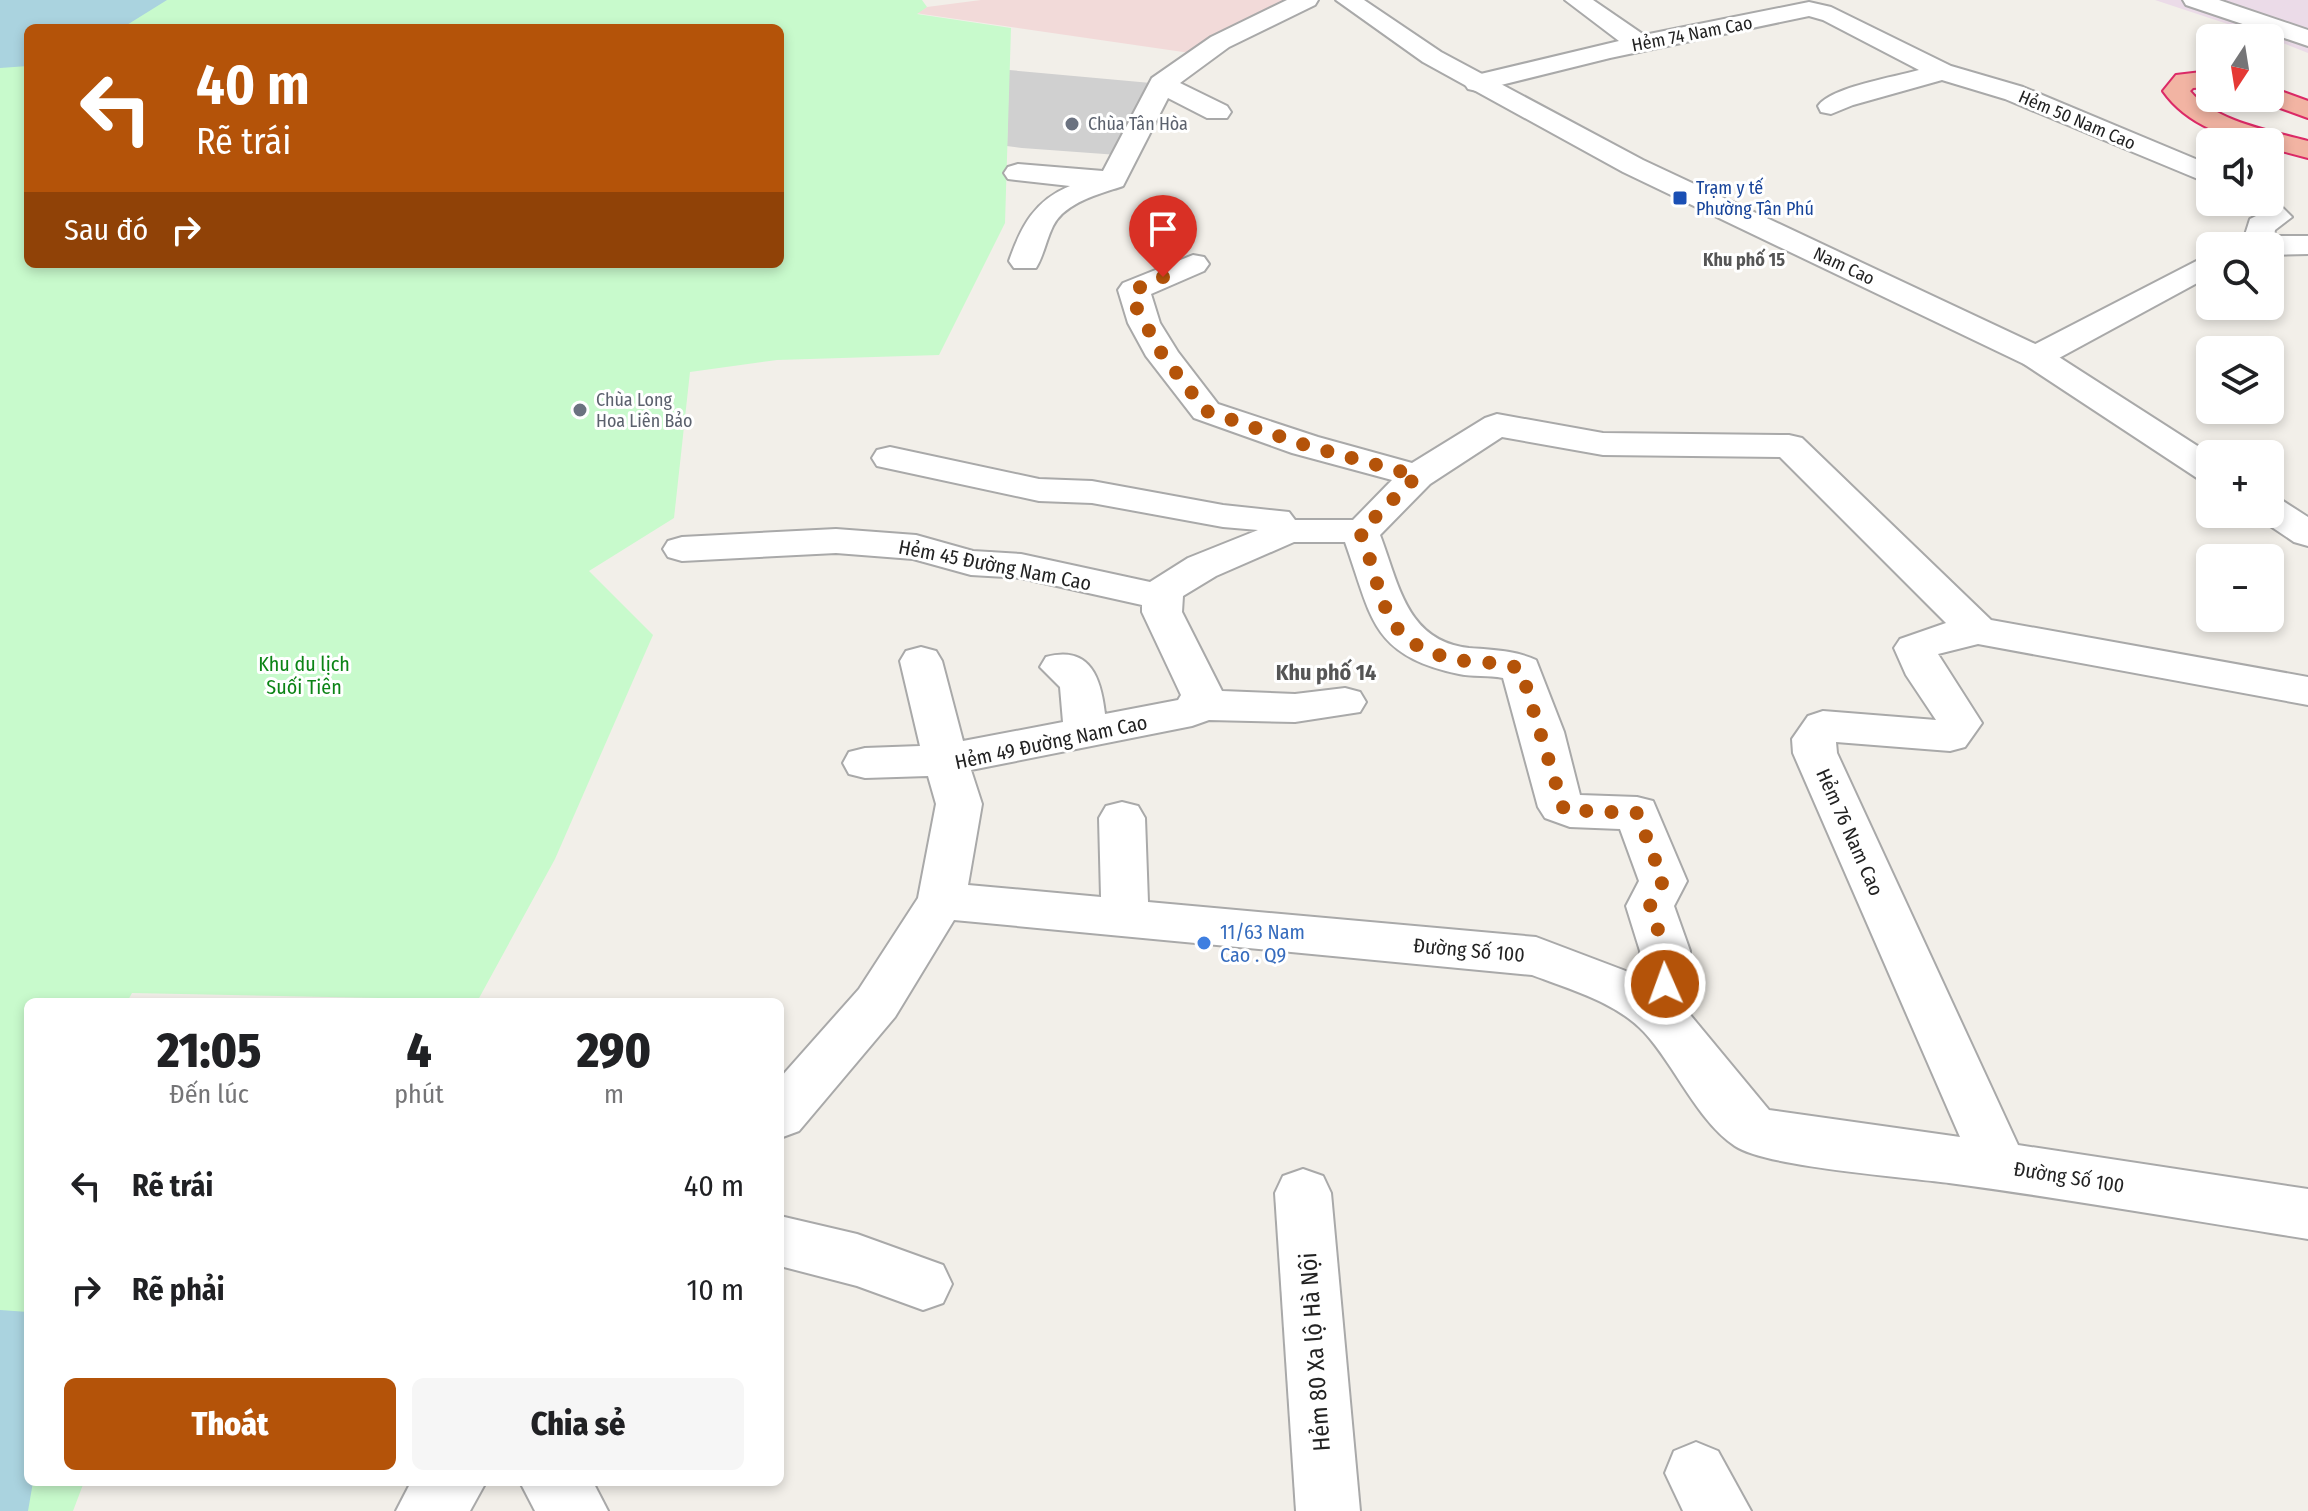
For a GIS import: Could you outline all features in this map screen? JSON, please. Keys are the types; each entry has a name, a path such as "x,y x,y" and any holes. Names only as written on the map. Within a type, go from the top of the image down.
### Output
{"highway":[{"path":"2196,80 2185,81 2176,91 2187,104 2196,108"},
{"path":"2203,112 2228,127 2308,150"},
{"path":"2207,112 2308,141"},
{"path":"2284,155 2308,165"}],"street":[{"path":"1025,261 1034,229 1048,208 1113,180 1161,84 1220,42 1306,0"},
{"name":"Nam Cao","path":"1348,0 1432,57 1633,166 2036,357 2196,461"},
{"path":"1577,0 1640,44"},
{"path":"2195,0 2308,38"},
{"name":"Hẻm 74 Nam Cao","path":"1477,83 1734,25 1804,5 1831,14 1942,72"},
{"path":"1707,8 1734,25"},
{"path":"1831,106 1844,99 1942,72"},
{"name":"Hẻm 50 Nam Cao","path":"1942,72 2014,93 2196,169"},
{"path":"1161,84 1217,112"},
{"path":"1018,173 1113,180"},
{"path":"2259,232 2261,225 2276,216"},
{"path":"2284,245 2308,245"},
{"path":"1193,264 1134,290 1137,309 1163,356 1206,411 1305,445 1417,476"},
{"path":"2036,357 2196,271"},
{"path":"890,458 1026,488 1092,492 1283,526 1360,532 1417,476 1497,425 1530,435 1621,443 1721,448 1789,446 1978,631 2308,691"},
{"path":"2284,518 2308,534"},
{"path":"1197,705 1203,696 1162,612 1163,591 1202,567 1283,526"},
{"path":"1360,532 1373,562 1384,610 1413,646 1443,657 1521,670 1542,732 1561,807 1570,811 1637,813 1663,881 1650,906 1665,951 1661,1016"},
{"name":"Hẻm 45 Đường Nam Cao","path":"682,549 836,541 916,547 971,563 1021,566 1163,597"},
{"name":"Hẻm 76 Nam Cao","path":"1978,631 1961,632 1915,648 1927,675 1960,723 1950,736 1823,726 1814,739 1815,753 2000,1166"},
{"path":"865,763 946,760 921,661"},
{"path":"1061,667 1080,681 1086,733"},
{"path":"1197,705 1295,708 1345,702"},
{"name":"Hẻm 49 Đường Nam Cao","path":"784,1110 877,1003 941,901 959,804 946,760 1192,712 1197,705"},
{"path":"1122,818 1125,918"},
{"name":"Đường Số 100","path":"941,901 1536,956 1614,986 1661,1016 1732,1108 1754,1130 1807,1141 2000,1166 2308,1214"},
{"name":"Hẻm 80 Xa lộ Hà Nội","path":"1303,1193 1328,1511"},
{"path":"784,1242 857,1260 923,1284"},
{"path":"428,1511 450,1486"},
{"path":"555,1486 576,1511"}],"shaded area":[{"path":"981,0 1288,0 1190,53 915,13 927,7"},
{"path":"2155,0 2308,0 2308,53 2284,44 2284,24 2228,24"},
{"name":"Chùa Tân Hòa","path":"1009,70 1162,84 1118,155 1022,148 1007,146"}],"green space":[{"name":"Khu du lịch Suối Tiên","path":"0,0 922,0 927,7 917,14 1011,28 1005,223 939,355 777,360 690,372 674,518 589,571 653,635 555,859 479,998 132,993 129,998 24,998 24,1486 82,1486 73,1511 0,1511"}],"water":[{"path":"0,0 167,0 128,24 24,24 24,66 0,68"},
{"path":"0,1310 24,1312 24,1486 32,1486 28,1511 0,1511"}],"place":[{"name":"Chùa Tân Hòa","path":"1072,124"},
{"name":"Trạm y tế Phường Tân Phú","path":"1680,198"},
{"name":"Chùa Long Hoa Liên Bảo","path":"580,410"},
{"name":"11/63 Nam Cao . Q9","path":"1204,943"}],"district":[{"name":"Khu phố 15","path":"1744,260"},
{"name":"Khu phố 14","path":"1326,672"}],"route":[{"path":"1163,277 1134,290 1137,309 1163,356 1206,411 1305,445 1417,476 1382,514 1360,532 1373,562 1384,610 1413,646 1443,657 1513,666 1521,670 1564,810 1637,813 1663,881 1650,906 1665,951 1665,984"}]}
